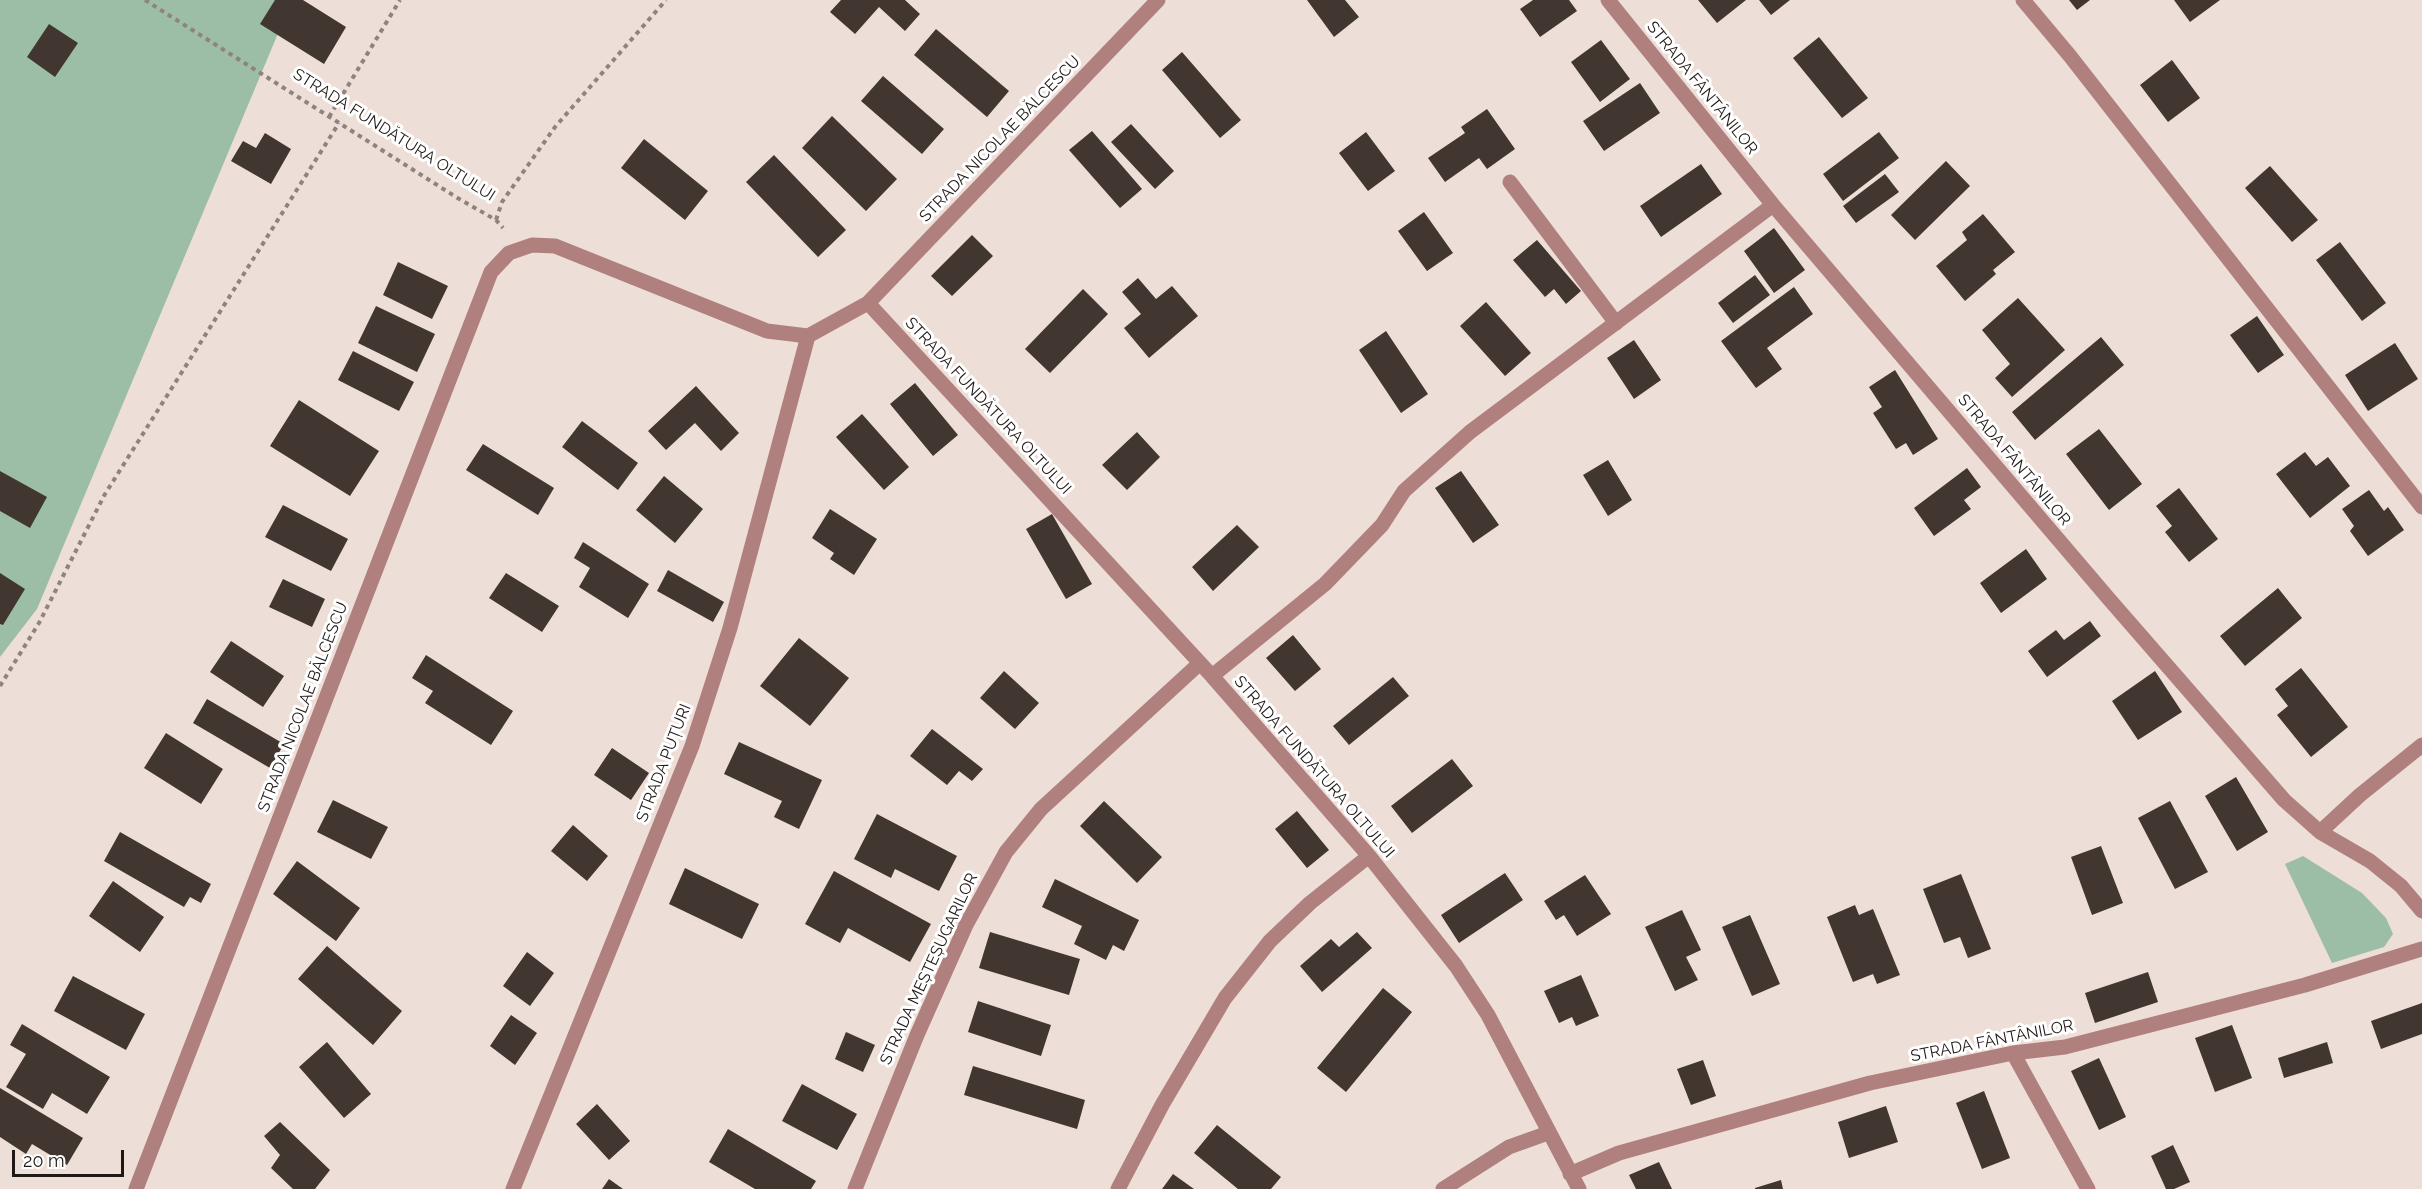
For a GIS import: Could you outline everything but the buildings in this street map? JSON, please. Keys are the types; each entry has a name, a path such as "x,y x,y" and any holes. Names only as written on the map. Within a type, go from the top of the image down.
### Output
{"street":[{"name":"STRADA NICOLAE BĂLCESCU","path":"868,303 1158,0"},
{"name":"STRADA FÂNTÂNILOR","path":"1608,0 1773,205 2109,599 2284,800 2320,832 2370,861 2401,886 2422,911"},
{"path":"2023,0 2070,56 2422,507"},
{"path":"1510,182 1616,323"},
{"path":"1212,676 1325,584 1382,525 1404,491 1470,432 1773,205"},
{"path":"519,250 532,245 555,246 767,331 808,336 868,303"},
{"name":"STRADA NICOLAE BĂLCESCU","path":"136,1189 491,272 509,253 519,250"},
{"name":"STRADA FUNDĂTURA OLTULUI","path":"868,303 1212,676 1369,856 1462,976 1488,1015 1579,1189"},
{"name":"STRADA PUȚURI","path":"513,1189 692,746 730,628 808,336"},
{"name":"STRADA MEȘTEȘUGARILOR","path":"855,1189 916,1035 961,934 1006,852 1041,809 1200,663"},
{"path":"2320,832 2422,745"},
{"path":"1118,1189 1162,1105 1226,998 1270,941 1310,903 1369,856"},
{"name":"STRADA FÂNTÂNILOR","path":"1570,1174 1619,1153 1870,1083 2013,1053 2066,1047 2305,985 2422,949"},
{"path":"2013,1053 2088,1189"},
{"path":"1443,1189 1509,1147 1548,1133"}],"path":[{"name":"STRADA FUNDĂTURA OLTULUI","path":"146,0 456,197 496,220 519,250"},
{"path":"329,117 400,0"},
{"path":"496,220 502,202 555,127 666,0"},
{"path":"0,686 39,623 105,494 339,123"}],"green space":[{"path":"0,0 292,0 37,609 0,657"},
{"path":"2303,856 2362,893 2386,918 2393,934 2384,947 2332,963 2285,864"}]}
